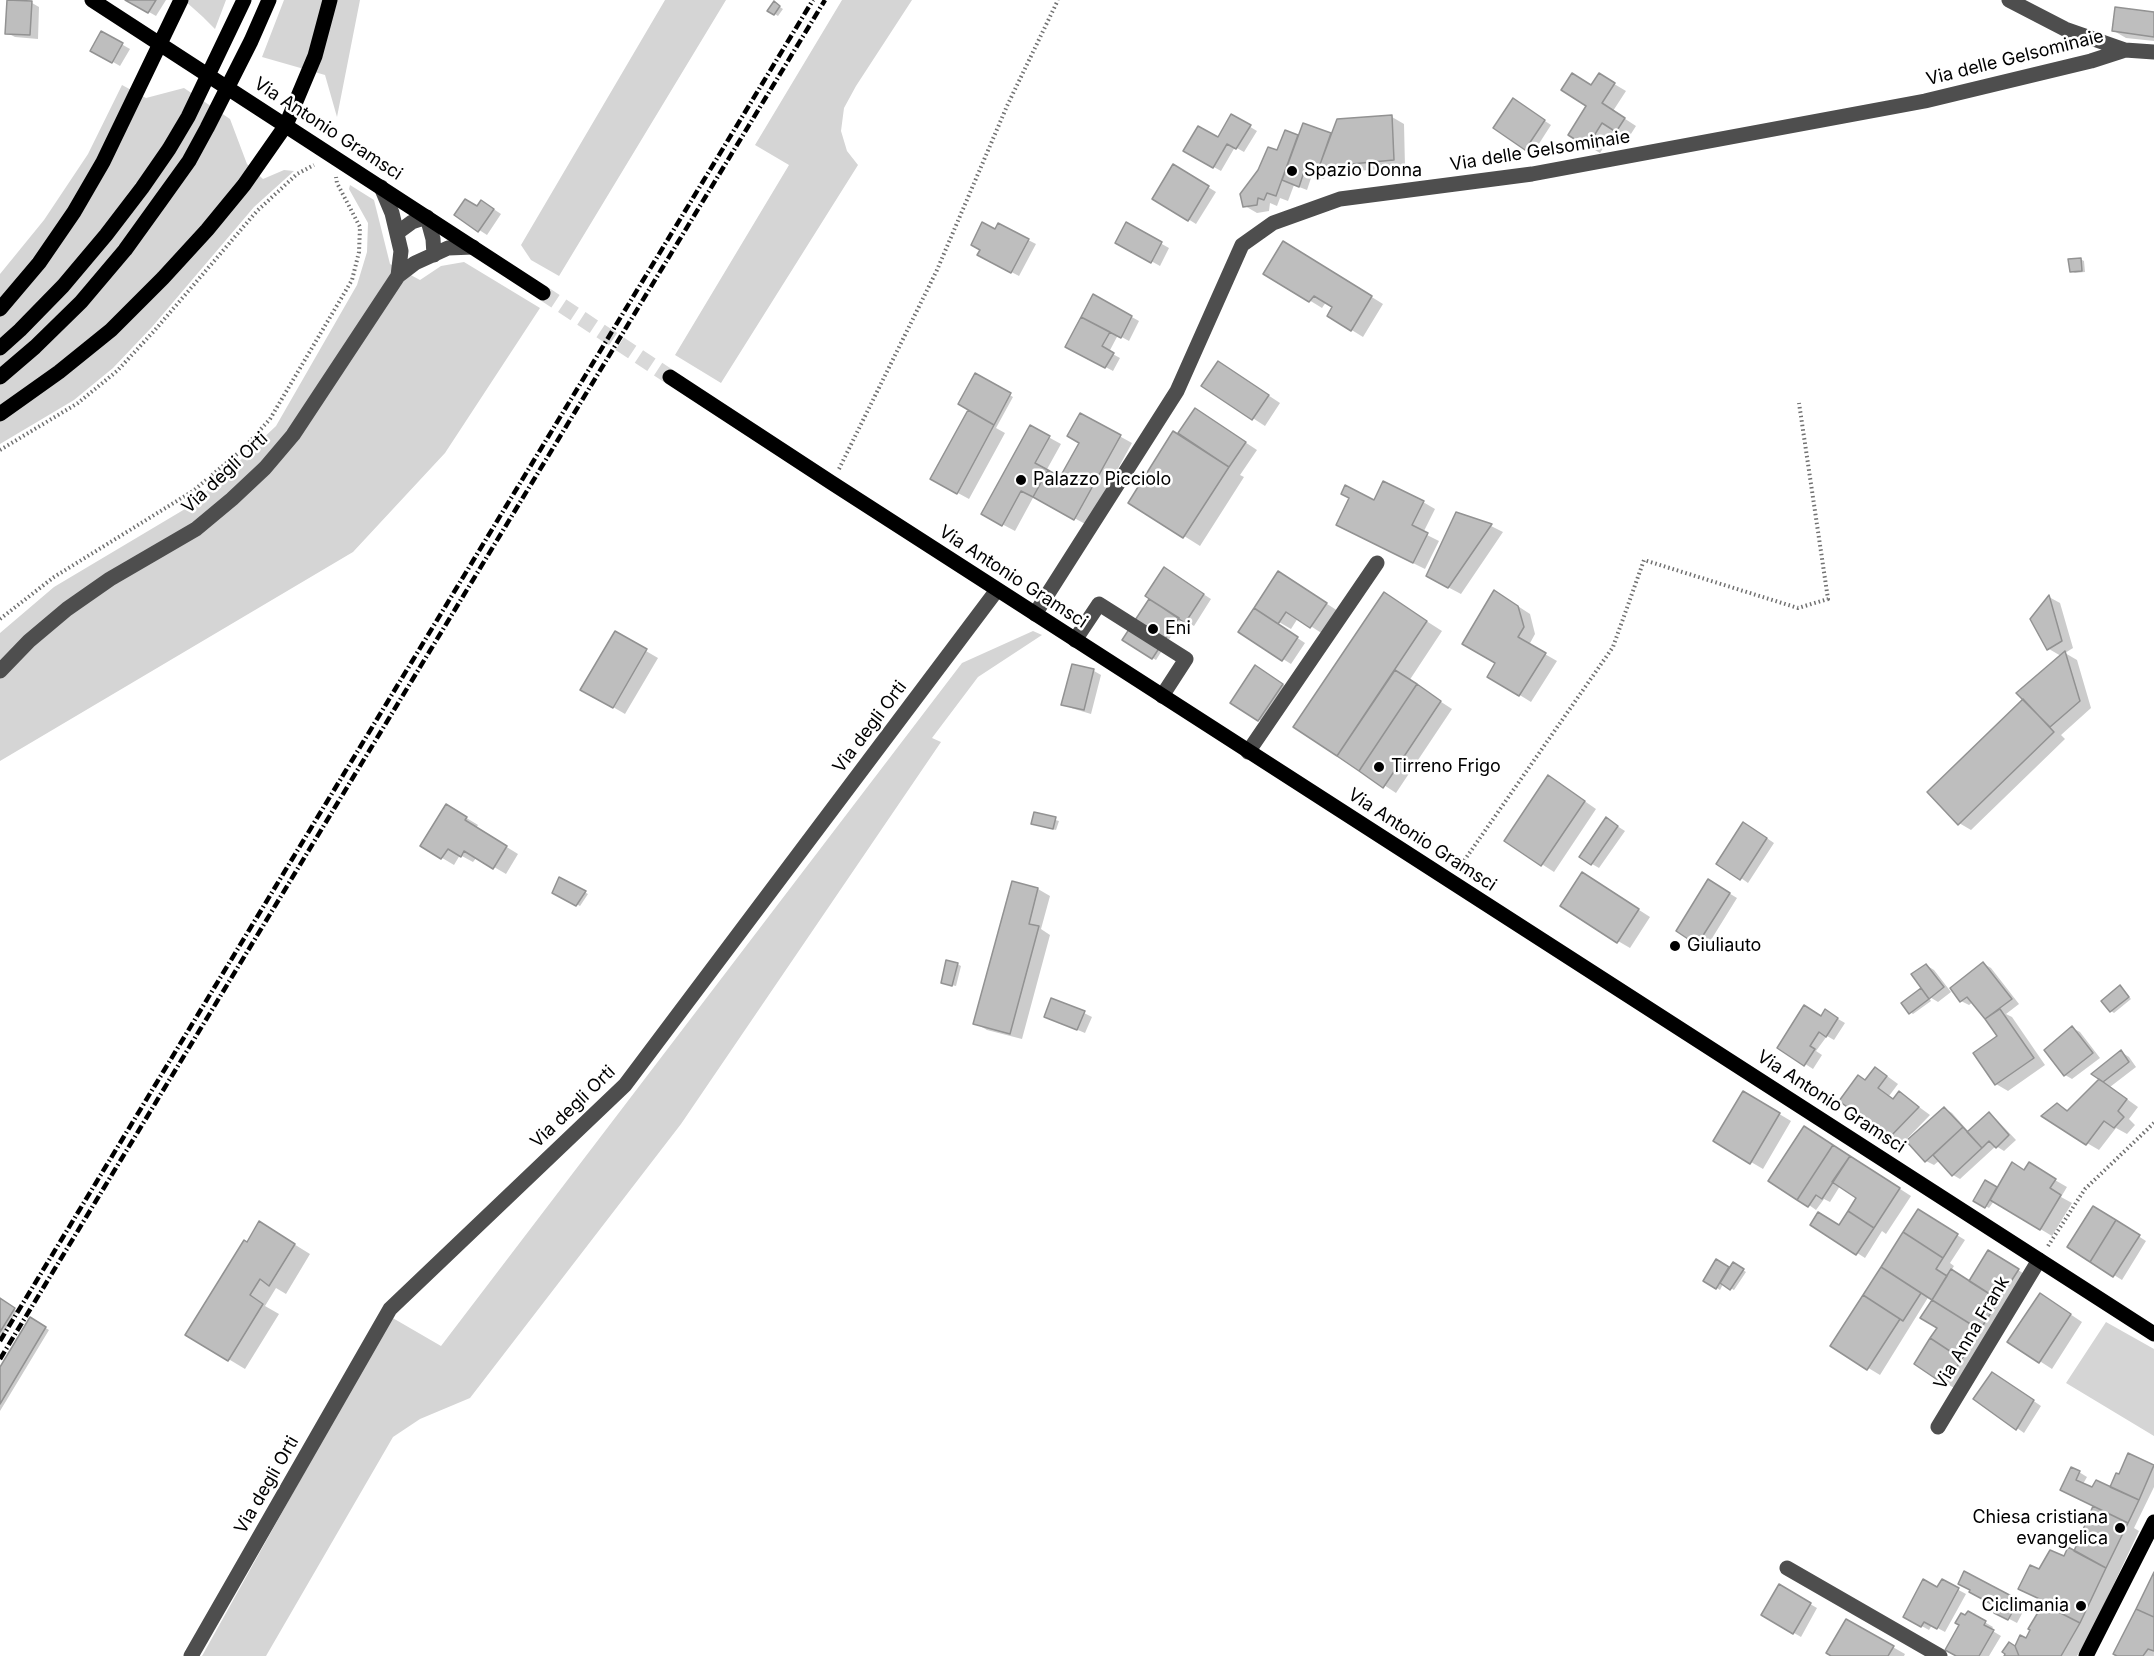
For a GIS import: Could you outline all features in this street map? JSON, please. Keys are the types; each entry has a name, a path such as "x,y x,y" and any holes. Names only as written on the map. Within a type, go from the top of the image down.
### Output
{"main road":[{"name":"Via Antonio Gramsci","path":"92,0 543,293"},
{"path":"0,309 39,263 74,212 103,162 181,0"},
{"path":"0,348 63,286 106,236 170,148 188,117 244,0"},
{"path":"0,377 81,302 125,250 189,161 251,41 269,0"},
{"path":"0,414 59,372 111,330 207,230 244,184 286,125 315,56 330,0"},
{"name":"Via Antonio Gramsci","path":"670,377 1248,752 2154,1334"},
{"path":"2086,1656 2154,1522"}],"street":[{"path":"2009,0 2065,29 2125,50 2154,52"},
{"name":"Via delle Gelsominaie","path":"1035,614 1177,391 1242,245 1274,223 1340,199 1532,174 1925,101 2091,62 2125,50"},
{"name":"Via degli Orti","path":"381,187 392,213 401,251 398,276"},
{"path":"397,233 412,222 428,217 434,255"},
{"name":"Via degli Orti","path":"0,671 29,641 67,609 110,579 196,529 265,468 293,435 398,276 415,263 448,248 473,247"},
{"path":"1248,752 1377,563"},
{"name":"Via degli Orti","path":"191,1656 390,1309 625,1085 998,590"},
{"path":"1075,640 1099,604 1186,659 1162,696"},
{"name":"Via Anna Frank","path":"1938,1426 2039,1260"},
{"path":"1787,1568 1940,1656"}],"path":[{"path":"832,483 936,270 1007,106 1058,0"},
{"path":"0,450 78,403 117,370 163,321 257,211 297,174 333,155 337,183 360,227 352,280 270,420 243,449 193,491 54,577 0,619"},
{"path":"1450,881 1613,647 1644,560 1798,608 1828,598 1799,403"},
{"path":"2039,1260 2085,1189 2154,1123"}],"shaded area":[{"path":"184,0 226,0 215,29 203,17"},
{"path":"284,0 360,0 337,117 325,75 262,57"},
{"path":"665,0 726,0 559,276 531,260 521,245"},
{"path":"842,0 912,0 844,108 841,131 847,151 858,165 721,383 675,355 789,165 755,145"},
{"path":"122,85 146,98 184,88 230,119 247,164 263,179 284,170 294,171 254,207 152,327 113,368 74,400 0,444 0,274 44,220 88,154"},
{"path":"350,185 374,200 390,264 420,280 441,266 464,262 540,308 445,453 353,552 0,761 0,633 54,587 185,509 276,426 357,285 367,252 368,223 349,189"},
{"path":"1033,631 1042,635 978,677 932,738 941,742 681,1124 470,1398 420,1419 393,1437 266,1656 202,1656 391,1317 441,1346 962,663"},
{"path":"2106,1322 2154,1349 2154,1436 2066,1383"}],"building":[{"path":"7,0 32,1 30,35 5,34"},
{"path":"125,0 156,0 148,13"},
{"path":"774,1 780,6 774,15 767,11"},
{"path":"2115,7 2154,12 2154,37 2112,31"},
{"path":"101,31 123,43 112,63 90,51"},
{"path":"1572,73 1591,85 1599,73 1615,83 1602,103 1625,118 1616,132 1602,123 1587,147 1568,135 1586,106 1561,90"},
{"path":"1513,98 1545,120 1525,150 1493,128"},
{"path":"1231,114 1251,125 1236,149 1227,144 1213,168 1183,151 1198,126 1218,137"},
{"path":"1392,115 1394,160 1319,167 1337,119"},
{"path":"1303,123 1331,133 1316,176 1304,172 1299,187 1282,180"},
{"path":"1285,130 1298,135 1276,196 1267,193 1264,200 1258,198 1257,205 1243,207 1240,194 1258,170 1268,147 1277,150"},
{"path":"1173,164 1209,186 1188,221 1152,199"},
{"path":"465,199 477,206 481,200 494,209 478,232 454,215"},
{"path":"982,222 995,229 998,223 1029,239 1011,273 977,255 980,250 971,245"},
{"path":"1126,222 1162,242 1151,263 1115,243"},
{"path":"1283,241 1372,296 1351,331 1327,316 1332,307 1314,296 1309,302 1263,274"},
{"path":"2081,258 2082,271 2070,272 2068,259"},
{"path":"1093,294 1132,316 1121,338 1081,317"},
{"path":"1081,317 1110,332 1102,346 1114,353 1105,368 1065,347"},
{"path":"1218,361 1269,395 1252,420 1201,386"},
{"path":"975,373 1011,393 994,425 958,404"},
{"path":"1195,408 1246,442 1229,467 1178,433"},
{"path":"968,410 994,425 957,494 930,479"},
{"path":"1080,413 1121,435 1074,520 1033,497 1048,470 1060,477 1079,443 1067,436"},
{"name":"Palazzo Picciolo","path":"1030,425 1050,436 1035,463 1048,470 1033,497 1021,491 1002,526 981,514"},
{"path":"1173,431 1229,467 1183,538 1128,503"},
{"path":"1383,481 1424,501 1412,525 1428,533 1413,563 1336,525 1349,498 1341,494 1345,485 1374,500"},
{"path":"1456,512 1492,524 1448,588 1426,576"},
{"path":"1164,567 1204,594 1185,623 1145,596"},
{"path":"1278,571 1327,603 1310,628 1286,612 1278,624 1254,608"},
{"path":"1494,590 1518,606 1524,627 1518,637 1546,653 1519,696 1487,677 1495,663 1462,644"},
{"path":"1384,592 1427,621 1337,756 1293,727"},
{"path":"2049,595 2062,641 2047,650 2030,619"},
{"path":"1149,599 1179,618 1152,659 1122,640"},
{"path":"1254,608 1298,637 1282,661 1238,632"},
{"path":"615,631 647,649 613,708 580,690"},
{"path":"2065,651 2080,701 2050,727 2016,693"},
{"path":"1072,664 1094,669 1084,710 1061,705"},
{"path":"1255,665 1283,684 1258,721 1230,703"},
{"path":"1395,670 1417,684 1359,771 1337,756"},
{"path":"1417,684 1441,701 1383,788 1359,771"},
{"path":"2023,699 2054,732 1958,825 1927,792"},
{"path":"1548,775 1585,801 1541,866 1504,841"},
{"path":"446,804 467,817 465,820 507,846 493,869 464,851 461,857 448,849 441,859 420,846"},
{"path":"1034,812 1056,817 1053,829 1031,824"},
{"path":"1606,817 1618,826 1591,865 1579,857"},
{"path":"1743,822 1767,838 1740,880 1716,864"},
{"path":"1582,872 1639,909 1617,943 1560,906"},
{"path":"559,877 586,891 576,906 552,893"},
{"path":"1708,879 1730,893 1697,945 1676,931"},
{"path":"1012,881 1038,888 1029,924 1039,926 1010,1034 973,1024"},
{"path":"946,960 958,963 952,986 941,983"},
{"path":"1983,962 2012,999 1985,1019 1967,997 1960,1002 1950,988"},
{"path":"1926,964 1944,987 1929,999 1911,974"},
{"path":"2120,985 2129,997 2110,1012 2101,1001"},
{"path":"1921,988 1929,999 1909,1014 1901,1003"},
{"path":"1051,998 1085,1011 1077,1030 1044,1017"},
{"path":"1804,1005 1821,1016 1825,1009 1838,1018 1826,1037 1819,1032 1810,1046 1815,1049 1804,1066 1777,1048"},
{"path":"2000,1009 2034,1058 1995,1085 1973,1053 1997,1036 1985,1019"},
{"path":"2072,1026 2093,1053 2064,1076 2044,1050"},
{"path":"2121,1050 2129,1062 2103,1082 2091,1074"},
{"path":"1875,1067 1887,1076 1878,1088 1893,1099 1899,1091 1919,1107 1889,1138 1839,1101 1858,1075 1865,1080"},
{"path":"2099,1079 2127,1099 2118,1111 2124,1117 2114,1128 2104,1121 2086,1145 2041,1116 2057,1103 2067,1111"},
{"path":"1743,1091 1780,1113 1750,1164 1713,1141"},
{"path":"1944,1107 1963,1127 1925,1162 1906,1141"},
{"path":"1989,1112 2009,1135 1996,1148 1989,1141 1982,1148 1967,1132"},
{"path":"1804,1126 1833,1145 1797,1200 1768,1181"},
{"path":"1963,1127 1982,1148 1952,1176 1933,1155"},
{"path":"1833,1145 1850,1156 1822,1199 1816,1195 1808,1207 1797,1200"},
{"path":"1850,1156 1900,1188 1874,1228 1848,1211 1856,1198 1832,1182"},
{"path":"2012,1162 2024,1170 2029,1162 2056,1179 2050,1188 2061,1195 2040,1230 1990,1200"},
{"path":"1985,1180 1997,1187 1985,1208 1973,1201"},
{"path":"2093,1206 2116,1220 2090,1262 2067,1247"},
{"path":"1918,1209 1958,1234 1943,1258 1903,1232"},
{"path":"1848,1211 1874,1228 1856,1255 1810,1225 1818,1212 1839,1225"},
{"path":"2116,1220 2140,1235 2113,1277 2090,1262"},
{"path":"259,1221 295,1244 269,1286 260,1279 250,1295 263,1304 228,1361 185,1335 244,1240 247,1242"},
{"path":"1903,1232 1943,1258 1936,1269 1947,1276 1932,1300 1881,1267"},
{"path":"1988,1250 2019,1269 1999,1300 1969,1281"},
{"path":"1716,1259 1729,1267 1716,1289 1703,1281"},
{"path":"1733,1262 1744,1269 1730,1290 1720,1283"},
{"path":"1881,1267 1921,1293 1903,1321 1863,1295"},
{"path":"1951,1269 1999,1300 1980,1330 1932,1300"},
{"path":"2040,1293 2071,1314 2039,1363 2007,1342"},
{"path":"1863,1295 1900,1319 1867,1370 1830,1346"},
{"path":"0,1298 15,1308 0,1332"},
{"path":"1932,1300 1980,1330 1962,1359 1930,1338 1937,1328 1920,1318"},
{"path":"30,1317 46,1327 0,1404 0,1367"},
{"path":"1930,1338 1962,1359 1945,1385 1914,1364"},
{"path":"1992,1372 2034,1400 2016,1430 1973,1399"},
{"path":"2128,1453 2154,1465 2139,1500 2110,1487 2116,1473 2119,1474"},
{"path":"2071,1467 2080,1471 2076,1480 2092,1487 2096,1480 2139,1500 2128,1523 2060,1490"},
{"path":"2093,1506 2128,1523 2106,1568 2074,1551"},
{"path":"2068,1547 2106,1568 2080,1623 2045,1605 2046,1602 2018,1589 2030,1565 2039,1569 2050,1550 2064,1556"},
{"path":"1964,1571 2019,1600 2008,1620 1994,1613 1997,1607 1958,1584"},
{"path":"2154,1572 2154,1617 2136,1609"},
{"path":"1923,1579 1937,1587 1942,1579 1959,1588 1937,1629 1924,1622 1921,1627 1903,1617"},
{"path":"1779,1584 1811,1603 1793,1634 1761,1615"},
{"path":"2043,1604 2080,1623 2061,1656 2019,1656 2015,1646 2020,1635 2026,1638 2030,1630 2028,1629"},
{"path":"2136,1609 2154,1617 2154,1651 2148,1649 2143,1656 2117,1656 2113,1654"},
{"path":"1968,1611 1986,1621 1984,1625 1994,1630 1979,1656 1956,1656 1945,1650 1959,1625 1955,1623 1961,1613 1965,1615"},
{"path":"1846,1619 1894,1646 1888,1656 1831,1656 1826,1653"},
{"path":"2009,1642 2015,1646 2019,1656 2004,1656 2002,1652"}],"tunnel":[{"path":"543,293 670,377"}],"railway":[{"path":"0,1341 813,0"},
{"path":"0,1359 825,0"}],"place":[{"name":"Spazio Donna","path":"1292,171"},
{"name":"Palazzo Picciolo","path":"1021,480"},
{"name":"Eni","path":"1153,629"},
{"name":"Tirreno Frigo","path":"1379,767"},
{"name":"Giuliauto","path":"1675,946"},
{"name":"Chiesa cristiana evangelica","path":"2120,1528"},
{"name":"Ciclimania","path":"2081,1606"}]}
